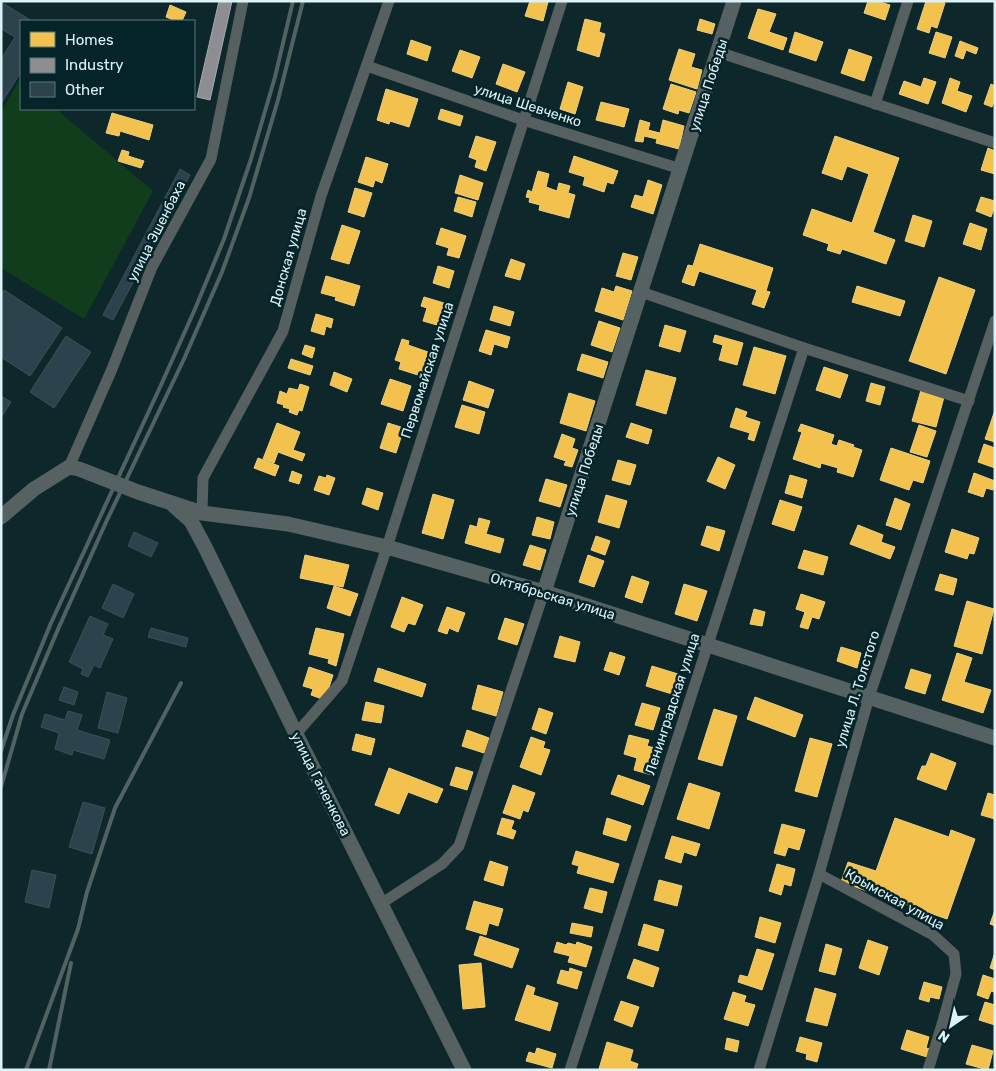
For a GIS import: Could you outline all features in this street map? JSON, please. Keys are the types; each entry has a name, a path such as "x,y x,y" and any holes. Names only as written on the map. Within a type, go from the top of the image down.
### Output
{"street":[{"name":"улица Эшенбаха","path":"69,467 112,369 152,267 211,159 243,1"},
{"name":"Донская улица","path":"202,512 204,478 283,330 321,196 389,1"},
{"name":"Первомайская улица","path":"296,734 342,681 387,547 562,1"},
{"name":"улица Победы","path":"382,903 442,864 459,846 544,592 734,1"},
{"path":"875,104 908,1"},
{"path":"718,52 995,143"},
{"name":"улица Шевченко","path":"367,66 524,120 680,169"},
{"path":"641,292 804,348 969,401"},
{"name":"улица Л. Толстого","path":"759,1070 819,874 869,697 995,321"},
{"name":"Ленинградская улица","path":"570,1070 804,348"},
{"name":"Октябрьская улица","path":"69,467 79,468 123,486 202,512 288,524 387,547 544,592 995,738"},
{"path":"1,517 34,489 69,467"},
{"name":"улица Ганенкова","path":"171,503 191,521 205,547 464,1070"},
{"name":"Крымская улица","path":"819,874 934,935 954,954 956,974 928,1070"}],"green space":[{"path":"20,79 20,110 57,110 153,191 84,319 1,268 1,112"}],"building: Homes":[{"path":"530,1 548,2 543,21 525,16"},
{"path":"868,1 877,1 890,5 885,20 864,13"},
{"path":"926,1 941,1 945,3 937,28 931,26 929,33 917,29"},
{"path":"170,5 186,12 182,20 174,20 166,17"},
{"path":"758,9 776,14 769,32 787,38 783,50 748,38"},
{"path":"585,19 601,23 599,32 605,34 599,57 577,50"},
{"path":"700,19 715,24 712,34 697,30"},
{"path":"795,32 823,42 816,61 789,52"},
{"path":"936,32 952,37 945,58 929,53"},
{"path":"411,40 431,47 427,61 407,54"},
{"path":"960,41 978,48 976,54 966,50 963,59 955,56"},
{"path":"679,49 695,54 691,67 702,70 697,89 669,80"},
{"path":"849,49 872,57 864,81 841,73"},
{"path":"460,50 480,57 472,78 452,71"},
{"path":"503,64 525,72 517,92 496,84"},
{"path":"924,78 936,82 928,104 899,94 904,81 921,87"},
{"path":"950,78 960,82 957,91 972,96 966,112 942,103"},
{"path":"568,82 583,87 575,114 560,109"},
{"path":"671,84 696,92 689,113 679,110 678,114 663,109"},
{"path":"991,84 995,86 995,99 992,107 984,104"},
{"path":"386,89 418,99 409,127 390,121 389,124 377,120"},
{"path":"601,102 629,109 624,127 596,120"},
{"path":"441,109 463,116 460,126 438,119"},
{"path":"112,113 153,125 149,140 120,131 119,136 106,133"},
{"path":"640,120 650,123 648,130 660,133 663,120 684,126 679,149 656,143 657,139 644,136 643,142 635,141"},
{"path":"476,136 496,142 486,171 475,167 477,160 469,157"},
{"path":"835,136 899,158 873,232 895,240 886,264 842,249 840,254 827,250 829,244 803,235 812,209 852,223 869,174 847,166 842,180 822,173"},
{"path":"988,148 995,151 995,174 981,170"},
{"path":"122,150 129,152 128,156 144,161 141,168 118,161"},
{"path":"574,156 618,171 613,184 607,182 604,192 583,185 585,177 569,172"},
{"path":"366,157 388,164 382,183 375,180 373,187 358,182"},
{"path":"538,171 549,174 546,187 557,191 559,183 570,186 568,193 575,195 569,218 539,210 540,205 529,202 530,198 526,197 528,190 532,192"},
{"path":"460,175 483,183 478,200 455,193"},
{"path":"648,180 662,185 653,214 631,207 635,195 643,197"},
{"path":"355,188 372,193 364,217 348,212"},
{"path":"458,197 476,202 472,217 454,211"},
{"path":"981,197 995,201 991,217 976,211"},
{"path":"913,215 932,221 924,247 905,241"},
{"path":"970,223 987,229 981,250 963,244"},
{"path":"342,225 360,231 349,264 331,259"},
{"path":"441,228 466,236 459,258 447,255 449,248 436,244"},
{"path":"700,244 773,268 766,291 770,292 764,308 752,304 757,290 699,271 694,286 682,282 688,265 693,266"},
{"path":"623,253 638,257 631,280 616,276"},
{"path":"511,259 525,264 520,280 505,276"},
{"path":"438,266 454,271 449,288 433,283"},
{"path":"326,276 360,286 354,306 335,300 336,297 321,293"},
{"path":"939,277 975,290 946,374 909,361"},
{"path":"616,286 632,291 623,320 595,311 602,288 614,292"},
{"path":"857,286 905,301 900,316 852,302"},
{"path":"424,297 444,303 437,325 423,321 427,308 421,306"},
{"path":"494,306 514,312 510,326 490,320"},
{"path":"316,314 333,319 331,328 326,326 324,335 311,331"},
{"path":"599,321 620,328 612,352 591,345"},
{"path":"665,325 686,331 680,352 659,346"},
{"path":"486,330 510,337 507,348 494,344 491,355 479,351"},
{"path":"715,335 743,343 737,365 719,360 723,345 713,342"},
{"path":"402,339 409,341 408,345 428,352 421,376 399,369 401,362 395,360"},
{"path":"305,345 315,348 312,358 302,354"},
{"path":"754,347 786,356 775,394 743,385"},
{"path":"582,354 608,362 603,378 577,370"},
{"path":"291,359 313,366 310,375 288,368"},
{"path":"824,367 848,375 840,398 816,390"},
{"path":"646,370 676,378 666,414 636,405"},
{"path":"334,372 352,379 347,392 330,385"},
{"path":"390,379 411,386 403,411 381,404"},
{"path":"469,381 494,390 488,408 463,400"},
{"path":"871,383 885,387 880,405 866,401"},
{"path":"300,384 309,387 302,411 299,410 297,415 289,412 290,409 283,407 284,405 277,403 280,391 287,394 289,388 298,390"},
{"path":"921,390 944,397 936,427 912,421"},
{"path":"569,393 595,401 586,431 560,423"},
{"path":"462,405 485,412 479,434 455,427"},
{"path":"736,408 747,412 745,417 760,422 754,441 748,439 750,433 730,427"},
{"path":"995,410 995,442 985,439"},
{"path":"277,423 300,432 293,450 305,454 302,461 278,452 274,463 263,459"},
{"path":"388,423 404,428 396,453 380,448"},
{"path":"631,423 652,430 648,444 626,437"},
{"path":"801,424 834,435 831,444 837,446 839,440 862,450 853,477 837,472 838,468 821,463 820,468 793,459 802,432 798,431"},
{"path":"919,425 936,431 927,457 910,452"},
{"path":"562,434 575,439 572,448 578,450 572,467 564,465 566,461 554,457"},
{"path":"984,444 995,448 995,468 978,462"},
{"path":"891,448 930,461 923,483 913,480 909,490 880,480"},
{"path":"718,457 735,465 725,489 707,481"},
{"path":"258,458 279,466 275,476 254,468"},
{"path":"618,460 636,465 630,485 612,480"},
{"path":"292,471 302,475 299,484 289,481"},
{"path":"974,473 995,481 993,490 986,488 983,497 968,492"},
{"path":"327,475 335,478 329,495 314,490 319,476 326,478"},
{"path":"790,475 807,480 802,498 785,493"},
{"path":"546,479 567,485 560,507 539,501"},
{"path":"367,488 383,493 378,510 362,504"},
{"path":"433,494 454,500 443,539 422,533"},
{"path":"606,495 627,501 619,528 598,522"},
{"path":"895,498 910,504 901,530 886,525"},
{"path":"780,500 802,507 794,531 772,524"},
{"path":"537,517 554,522 550,539 532,535"},
{"path":"479,518 490,521 486,534 504,539 500,553 465,543 470,525 477,527"},
{"path":"858,525 883,535 881,542 895,547 890,559 850,544"},
{"path":"707,526 725,531 719,551 701,545"},
{"path":"952,529 979,538 974,554 969,553 967,559 945,552"},
{"path":"596,536 610,541 605,555 591,550"},
{"path":"530,545 546,550 540,570 523,565"},
{"path":"804,550 828,557 823,575 798,568"},
{"path":"305,555 349,565 343,587 300,578"},
{"path":"588,555 604,561 594,587 579,582"},
{"path":"940,574 957,579 953,595 935,590"},
{"path":"632,576 649,582 642,603 625,597"},
{"path":"684,584 707,591 697,621 675,614"},
{"path":"334,586 358,594 350,616 327,608"},
{"path":"801,594 825,602 819,619 812,617 808,629 800,627 805,612 796,609"},
{"path":"402,597 423,605 415,625 408,623 404,632 391,627"},
{"path":"967,601 994,609 982,654 954,646"},
{"path":"447,607 465,613 458,632 449,628 447,634 438,631"},
{"path":"754,609 765,612 762,626 750,624"},
{"path":"505,618 524,624 517,645 498,639"},
{"path":"316,628 344,634 336,666 328,663 329,659 309,654"},
{"path":"560,636 580,642 575,662 554,657"},
{"path":"841,647 861,653 857,668 837,661"},
{"path":"610,652 625,657 619,675 604,670"},
{"path":"957,653 972,658 964,682 991,690 983,713 942,700"},
{"path":"652,666 678,674 672,694 646,686"},
{"path":"309,667 333,675 325,700 311,695 313,689 303,686"},
{"path":"378,668 426,684 422,697 374,681"},
{"path":"911,669 931,675 925,694 905,688"},
{"path":"478,685 503,692 496,716 472,709"},
{"path":"755,697 803,715 795,737 747,719"},
{"path":"366,702 384,706 381,723 362,720"},
{"path":"642,703 660,708 653,730 635,725"},
{"path":"539,708 553,713 546,734 532,729"},
{"path":"714,709 737,716 722,766 698,759"},
{"path":"467,730 489,738 484,753 462,746"},
{"path":"356,734 375,739 371,755 352,750"},
{"path":"629,735 649,740 647,746 659,749 652,775 634,770 637,758 624,754"},
{"path":"531,737 545,742 543,748 550,750 541,775 520,767"},
{"path":"810,738 832,744 817,797 795,791"},
{"path":"931,753 956,763 946,790 917,779 922,766 926,766"},
{"path":"456,767 473,772 467,790 450,785"},
{"path":"389,768 443,789 437,803 408,792 399,814 375,805"},
{"path":"618,775 650,786 643,805 611,794"},
{"path":"689,783 720,793 709,829 677,819"},
{"path":"513,785 535,793 528,812 523,810 520,819 503,813"},
{"path":"988,793 995,795 995,819 981,815"},
{"path":"502,818 514,821 511,829 516,831 513,839 497,834"},
{"path":"607,818 631,826 626,841 603,834"},
{"path":"895,818 949,837 951,830 975,839 947,919 841,882 848,862 876,871"},
{"path":"782,824 805,830 799,850 788,847 785,856 774,853"},
{"path":"672,836 700,844 696,856 684,852 681,863 665,858"},
{"path":"576,851 619,864 613,883 577,873 579,866 572,864"},
{"path":"490,861 508,867 503,886 484,880"},
{"path":"777,864 795,869 791,886 784,884 781,895 769,891"},
{"path":"659,880 682,886 677,906 654,900"},
{"path":"590,888 607,892 602,913 584,908"},
{"path":"474,901 503,909 498,926 489,923 486,935 466,929"},
{"path":"995,910 995,926 990,924"},
{"path":"760,917 781,923 775,943 755,937"},
{"path":"572,923 593,927 591,937 570,933"},
{"path":"644,924 664,930 658,951 638,945"},
{"path":"480,936 519,949 512,968 474,955"},
{"path":"868,940 888,947 879,975 859,968"},
{"path":"557,942 566,945 568,943 576,945 577,942 592,947 586,967 568,962 570,956 554,952"},
{"path":"826,944 842,949 835,975 819,971"},
{"path":"757,949 774,954 762,990 738,982 740,975 748,977"},
{"path":"995,952 995,970 990,968"},
{"path":"634,959 659,968 653,987 627,978"},
{"path":"481,963 485,1007 463,1009 459,965"},
{"path":"570,968 582,972 577,989 557,983 561,970 569,972"},
{"path":"983,975 995,979 994,992 991,991 988,999 977,995"},
{"path":"924,982 942,987 939,999 930,997 929,1002 919,999"},
{"path":"527,985 535,988 533,995 558,1003 550,1031 515,1020"},
{"path":"815,988 836,994 827,1026 806,1021"},
{"path":"733,992 746,996 744,1002 755,1005 748,1026 724,1019"},
{"path":"621,1001 639,1007 632,1027 614,1020"},
{"path":"985,1002 995,1005 995,1025 979,1020"},
{"path":"907,1030 929,1037 926,1048 930,1049 927,1057 901,1049"},
{"path":"800,1037 822,1043 817,1062 806,1059 807,1054 796,1051"},
{"path":"727,1038 739,1041 737,1052 725,1049"},
{"path":"607,1042 633,1050 630,1061 638,1064 636,1070 599,1069"},
{"path":"972,1045 993,1051 988,1070 966,1064"},
{"path":"537,1048 556,1054 552,1068 526,1061 529,1052 535,1054"}],"building: Industry":[{"path":"219,1 232,1 210,100 197,97"}],"building: Other":[{"path":"1,2 30,20 20,20 20,74 1,104 1,59 15,37 1,29"},
{"path":"180,169 190,175 113,320 103,315"},
{"path":"4,290 62,328 30,376 1,357 1,294"},
{"path":"66,336 91,352 54,408 30,392"},
{"path":"1,396 11,402 1,418"},
{"path":"134,532 158,543 151,557 128,546"},
{"path":"113,584 134,594 123,618 102,608"},
{"path":"90,616 108,624 103,635 113,639 100,668 94,665 88,677 81,674 83,669 69,662"},
{"path":"151,628 188,638 186,647 148,637"},
{"path":"64,687 78,692 74,705 59,700"},
{"path":"107,692 127,698 118,733 98,728"},
{"path":"68,711 82,715 77,730 110,740 104,759 73,750 72,755 55,749 59,733 41,727 45,714 65,720"},
{"path":"83,802 105,808 92,854 69,847"},
{"path":"32,870 56,875 49,908 25,902"}],"railway":[{"path":"1,751 13,715 51,623 161,385 224,239 251,159 275,77 293,1"},
{"path":"1,787 22,714 59,627 107,520 184,359 222,272 249,198 278,100 303,1"},
{"path":"26,1070 78,929 87,892 115,808 181,683"},
{"path":"49,1070 71,963"}]}
